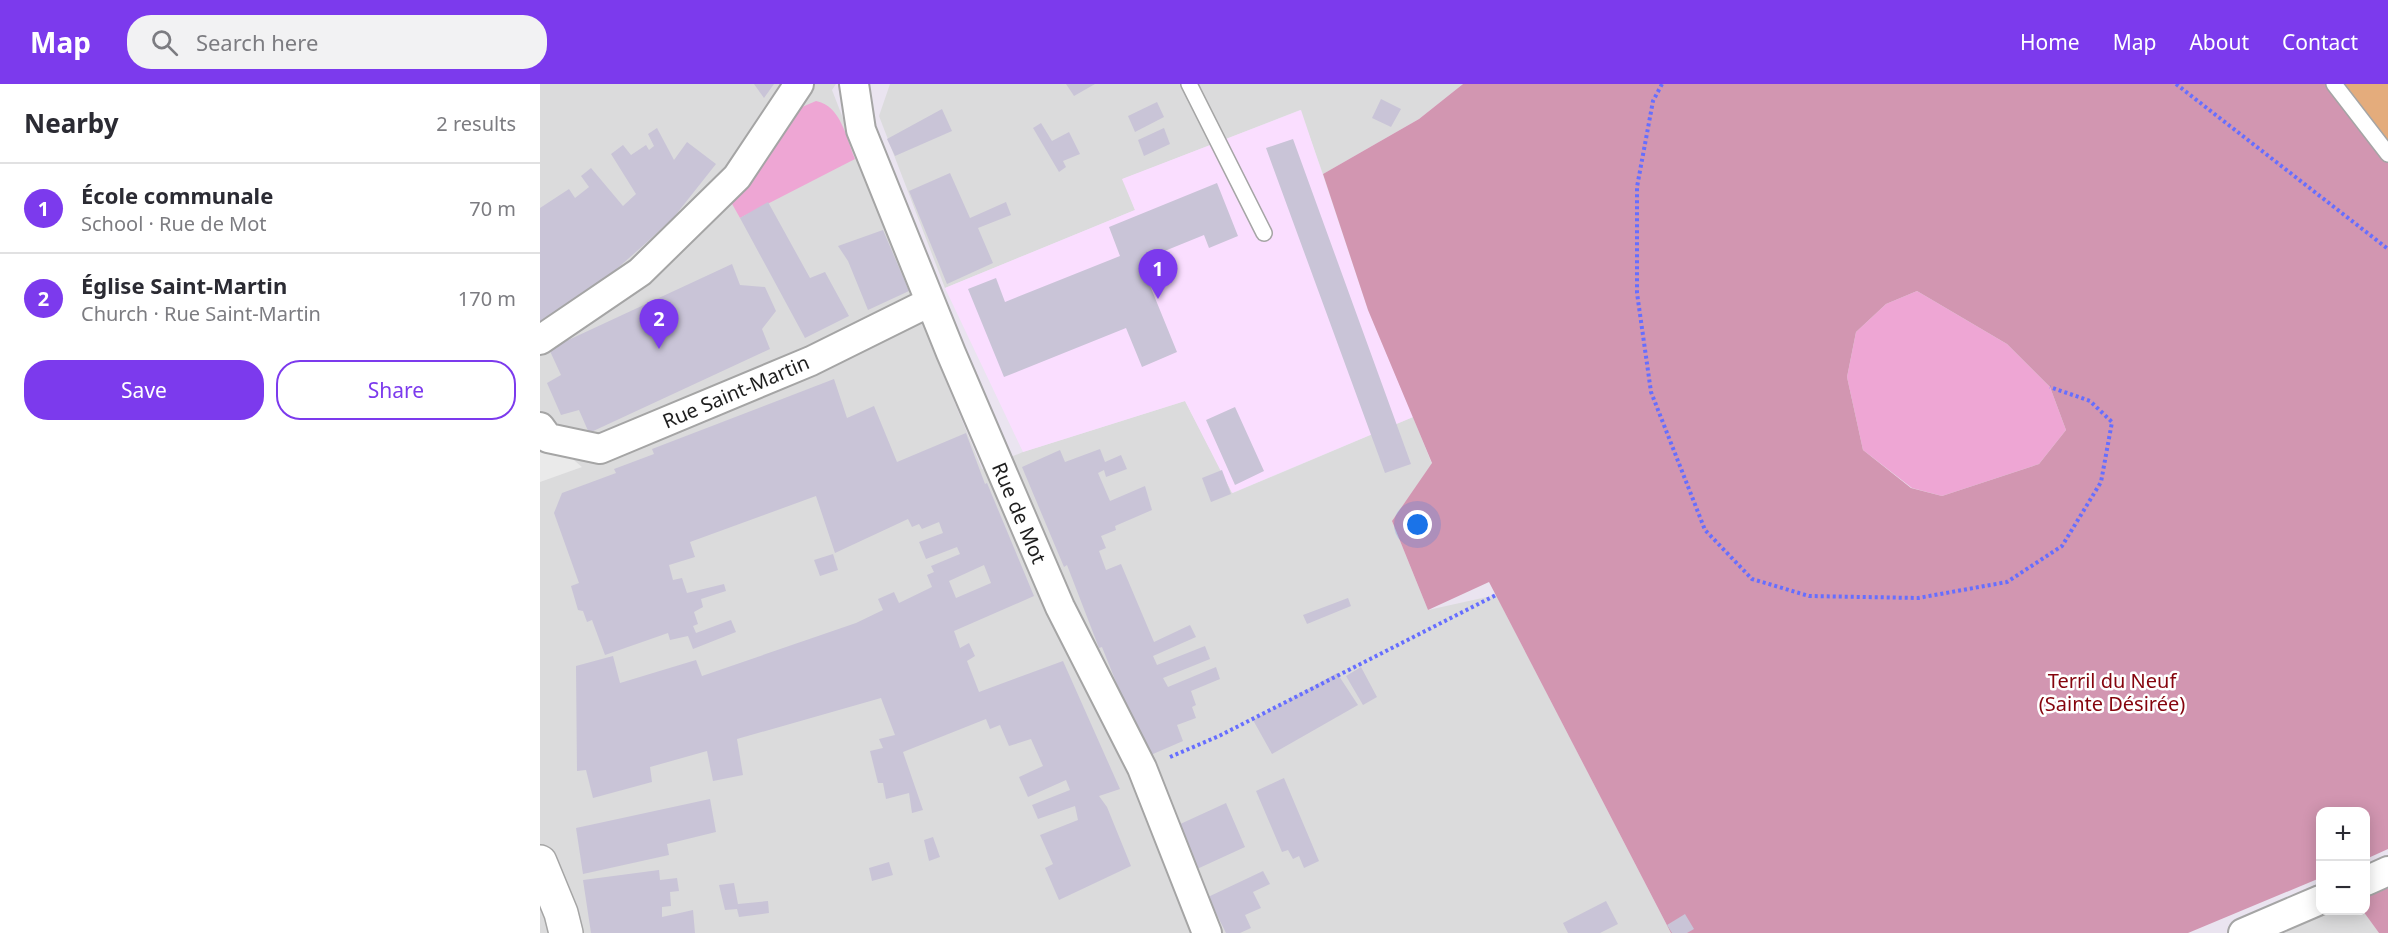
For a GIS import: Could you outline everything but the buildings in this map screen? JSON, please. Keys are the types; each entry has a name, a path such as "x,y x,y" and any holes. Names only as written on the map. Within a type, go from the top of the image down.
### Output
{"street":[{"path":"540,340 640,272 737,177 799,84"},
{"name":"Rue de Mot","path":"854,84 861,130 930,302 1060,607 1142,768 1207,933"},
{"name":"Rue Saint-Martin","path":"540,427 548,438 600,449 811,361 930,302"},
{"path":"540,862 561,913 566,933"},
{"path":"2370,879 2388,871"},
{"path":"2243,933 2316,902"}],"lane":[{"path":"1188,84 1264,233"},
{"path":"2334,84 2388,154"}],"path":[{"path":"1662,84 1653,101 1637,187 1637,293 1651,392 1705,530 1752,579 1809,596 1907,598 2007,582 2062,546 2101,482 2112,422 2090,401 2050,387"},
{"path":"2176,84 2388,249"},
{"path":"1142,768 1219,736 1496,595"}],"shaded area":[{"path":"540,84 836,84 832,90 982,469 1023,452 1185,401 1233,493 1413,417 1432,464 1392,521 1428,610 1496,595 1671,933 540,933"},
{"path":"890,84 1463,84 1419,119 1323,174 1300,110 1123,179 1135,210 945,288 879,116"},
{"path":"2334,84 2388,84 2388,154"},
{"path":"816,101 831,109 837,116 855,159 740,218 731,202 802,107"},
{"path":"1301,110 1368,310 1413,417 1232,493 1185,401 1023,452 945,288 1135,210 1122,179"},
{"path":"1917,291 2007,344 2050,387 2066,430 2039,464 1942,496 1912,488 1863,450 1847,377 1856,332 1886,304"},
{"path":"540,427 548,438 582,467 540,482"},
{"path":"2316,913 2316,915 2366,915 2379,933 2253,933"}],"green space":[{"name":"Terril du Neuf (Sainte Désirée)","path":"1463,84 2332,84 2388,157 2388,849 2370,857 2370,807 2316,807 2316,880 2188,933 1671,933 1489,582 1428,610 1392,521 1432,463 1368,310 1323,174 1419,119","holes":["1917,291 2007,344 2050,387 2066,430 2039,464 1942,496 1911,488 1863,450 1847,377 1856,332 1886,304"]},
{"path":"2388,888 2388,933 2379,933 2366,915 2370,915 2370,895"}],"place":[{"name":"École communale","path":"1158,299"},
{"name":"Église Saint-Martin","path":"659,349"}]}
